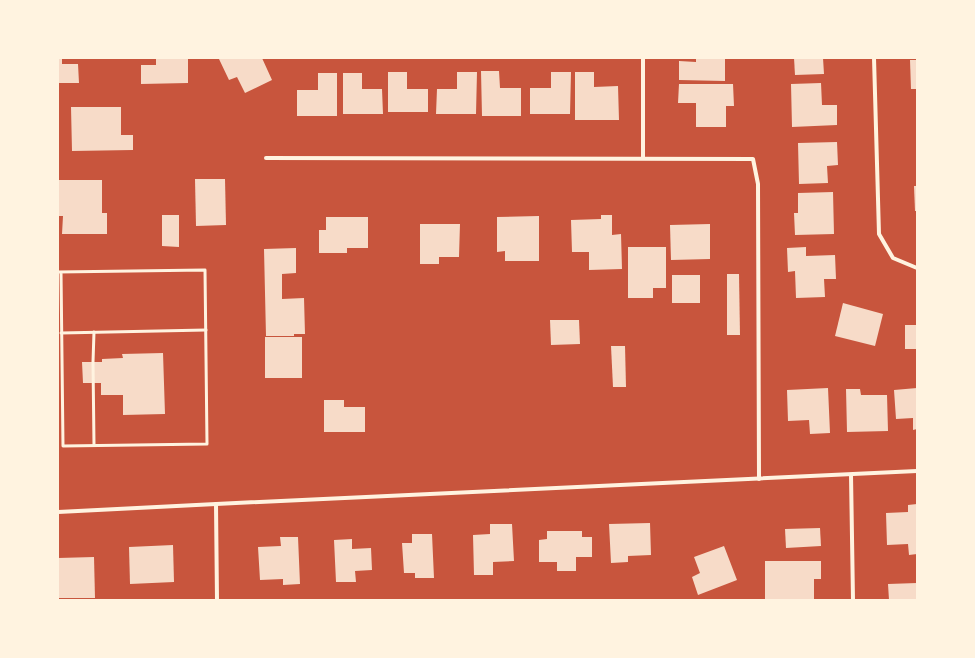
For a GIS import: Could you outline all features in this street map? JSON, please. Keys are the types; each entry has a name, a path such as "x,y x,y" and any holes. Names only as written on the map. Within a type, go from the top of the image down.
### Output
{"street":[{"path":"643,58 643,158"},
{"path":"874,58 879,234 893,258 917,268"},
{"path":"266,158 753,159 758,184 759,479"},
{"path":"58,512 917,471"},
{"path":"851,475 853,600"},
{"path":"216,504 217,600"}],"lane":[{"path":"205,270 207,444 63,446 59,272 205,270"},
{"path":"61,333 206,330"},
{"path":"94,332 94,445"}],"building":[{"path":"58,58 62,58 62,64 78,64 79,83 58,83"},
{"path":"156,58 188,58 188,83 141,84 141,65 156,65"},
{"path":"262,58 272,80 245,93 237,77 229,80 219,59"},
{"path":"696,58 725,58 725,81 679,80 679,61 696,62"},
{"path":"794,58 823,58 824,74 795,75"},
{"path":"910,60 917,60 917,89 911,89"},
{"path":"481,71 499,71 500,88 521,88 521,116 482,116"},
{"path":"388,72 407,72 407,89 428,89 428,112 388,112"},
{"path":"457,72 477,72 476,114 436,114 437,89 457,89"},
{"path":"551,72 571,72 570,114 530,114 530,88 551,88"},
{"path":"575,72 594,72 594,87 618,86 619,120 575,120"},
{"path":"318,73 337,73 337,116 297,116 297,90 318,90"},
{"path":"343,73 362,73 362,89 382,89 383,114 343,114"},
{"path":"821,83 822,105 837,105 837,125 792,127 791,84"},
{"path":"679,84 733,84 734,106 726,106 726,127 696,127 696,103 678,103"},
{"path":"71,107 121,107 121,135 133,135 133,150 72,151"},
{"path":"837,142 838,165 827,166 828,183 799,184 798,143"},
{"path":"195,179 225,179 226,225 196,226"},
{"path":"58,180 102,180 102,213 107,213 107,234 62,234 63,216 58,216"},
{"path":"914,186 917,186 917,211 915,211"},
{"path":"833,192 834,234 795,235 794,213 798,213 798,193"},
{"path":"162,215 179,215 179,247 162,246"},
{"path":"601,215 612,215 612,235 621,234 622,269 589,270 589,252 572,252 571,220 601,219"},
{"path":"539,216 539,261 505,261 505,251 497,252 497,217"},
{"path":"326,217 368,217 368,248 347,248 347,253 319,253 319,230 326,230"},
{"path":"420,224 460,224 459,257 439,257 439,264 420,264"},
{"path":"710,224 710,259 671,260 670,225"},
{"path":"628,247 666,247 666,288 653,288 653,298 628,298"},
{"path":"806,247 806,256 835,255 836,279 824,279 825,297 796,298 795,271 788,272 787,248"},
{"path":"296,248 296,273 282,274 282,299 304,298 305,334 294,334 294,336 266,336 264,249"},
{"path":"727,274 739,274 740,335 727,335"},
{"path":"672,275 700,275 700,303 672,303"},
{"path":"843,303 883,314 875,346 835,336"},
{"path":"550,320 579,320 580,344 551,345"},
{"path":"905,325 917,325 917,349 905,349"},
{"path":"265,337 302,337 302,378 265,378"},
{"path":"611,346 625,346 626,387 613,387"},
{"path":"163,353 165,414 123,415 123,395 101,395 101,383 83,383 82,362 102,362 102,359 123,358 122,354"},
{"path":"828,388 830,433 810,434 809,420 788,421 787,390"},
{"path":"917,388 917,429 913,430 913,418 896,419 894,390"},
{"path":"846,389 860,389 861,395 887,395 888,431 847,432"},
{"path":"324,400 344,400 344,407 365,407 365,432 324,432"},
{"path":"917,504 917,554 909,555 908,544 887,545 886,513 908,512 908,505"},
{"path":"650,523 651,555 628,556 628,562 611,563 609,524"},
{"path":"490,524 512,524 514,561 493,562 493,575 474,575 473,535 490,534"},
{"path":"820,528 821,546 786,548 785,529"},
{"path":"547,531 582,531 582,537 592,537 592,557 576,557 576,571 557,571 557,562 539,562 539,540 547,539"},
{"path":"412,534 432,534 434,578 415,578 415,573 404,573 402,543 412,543"},
{"path":"280,537 298,537 300,584 283,585 283,579 260,580 258,547 281,546"},
{"path":"352,539 352,549 371,548 372,570 355,571 356,582 336,582 334,540"},
{"path":"173,545 174,582 130,584 129,547"},
{"path":"724,546 737,580 698,595 692,577 700,573 694,557"},
{"path":"94,557 95,598 58,598 58,558"},
{"path":"765,561 821,561 821,579 814,579 814,600 765,600"},
{"path":"917,583 917,600 889,600 888,584"}]}
